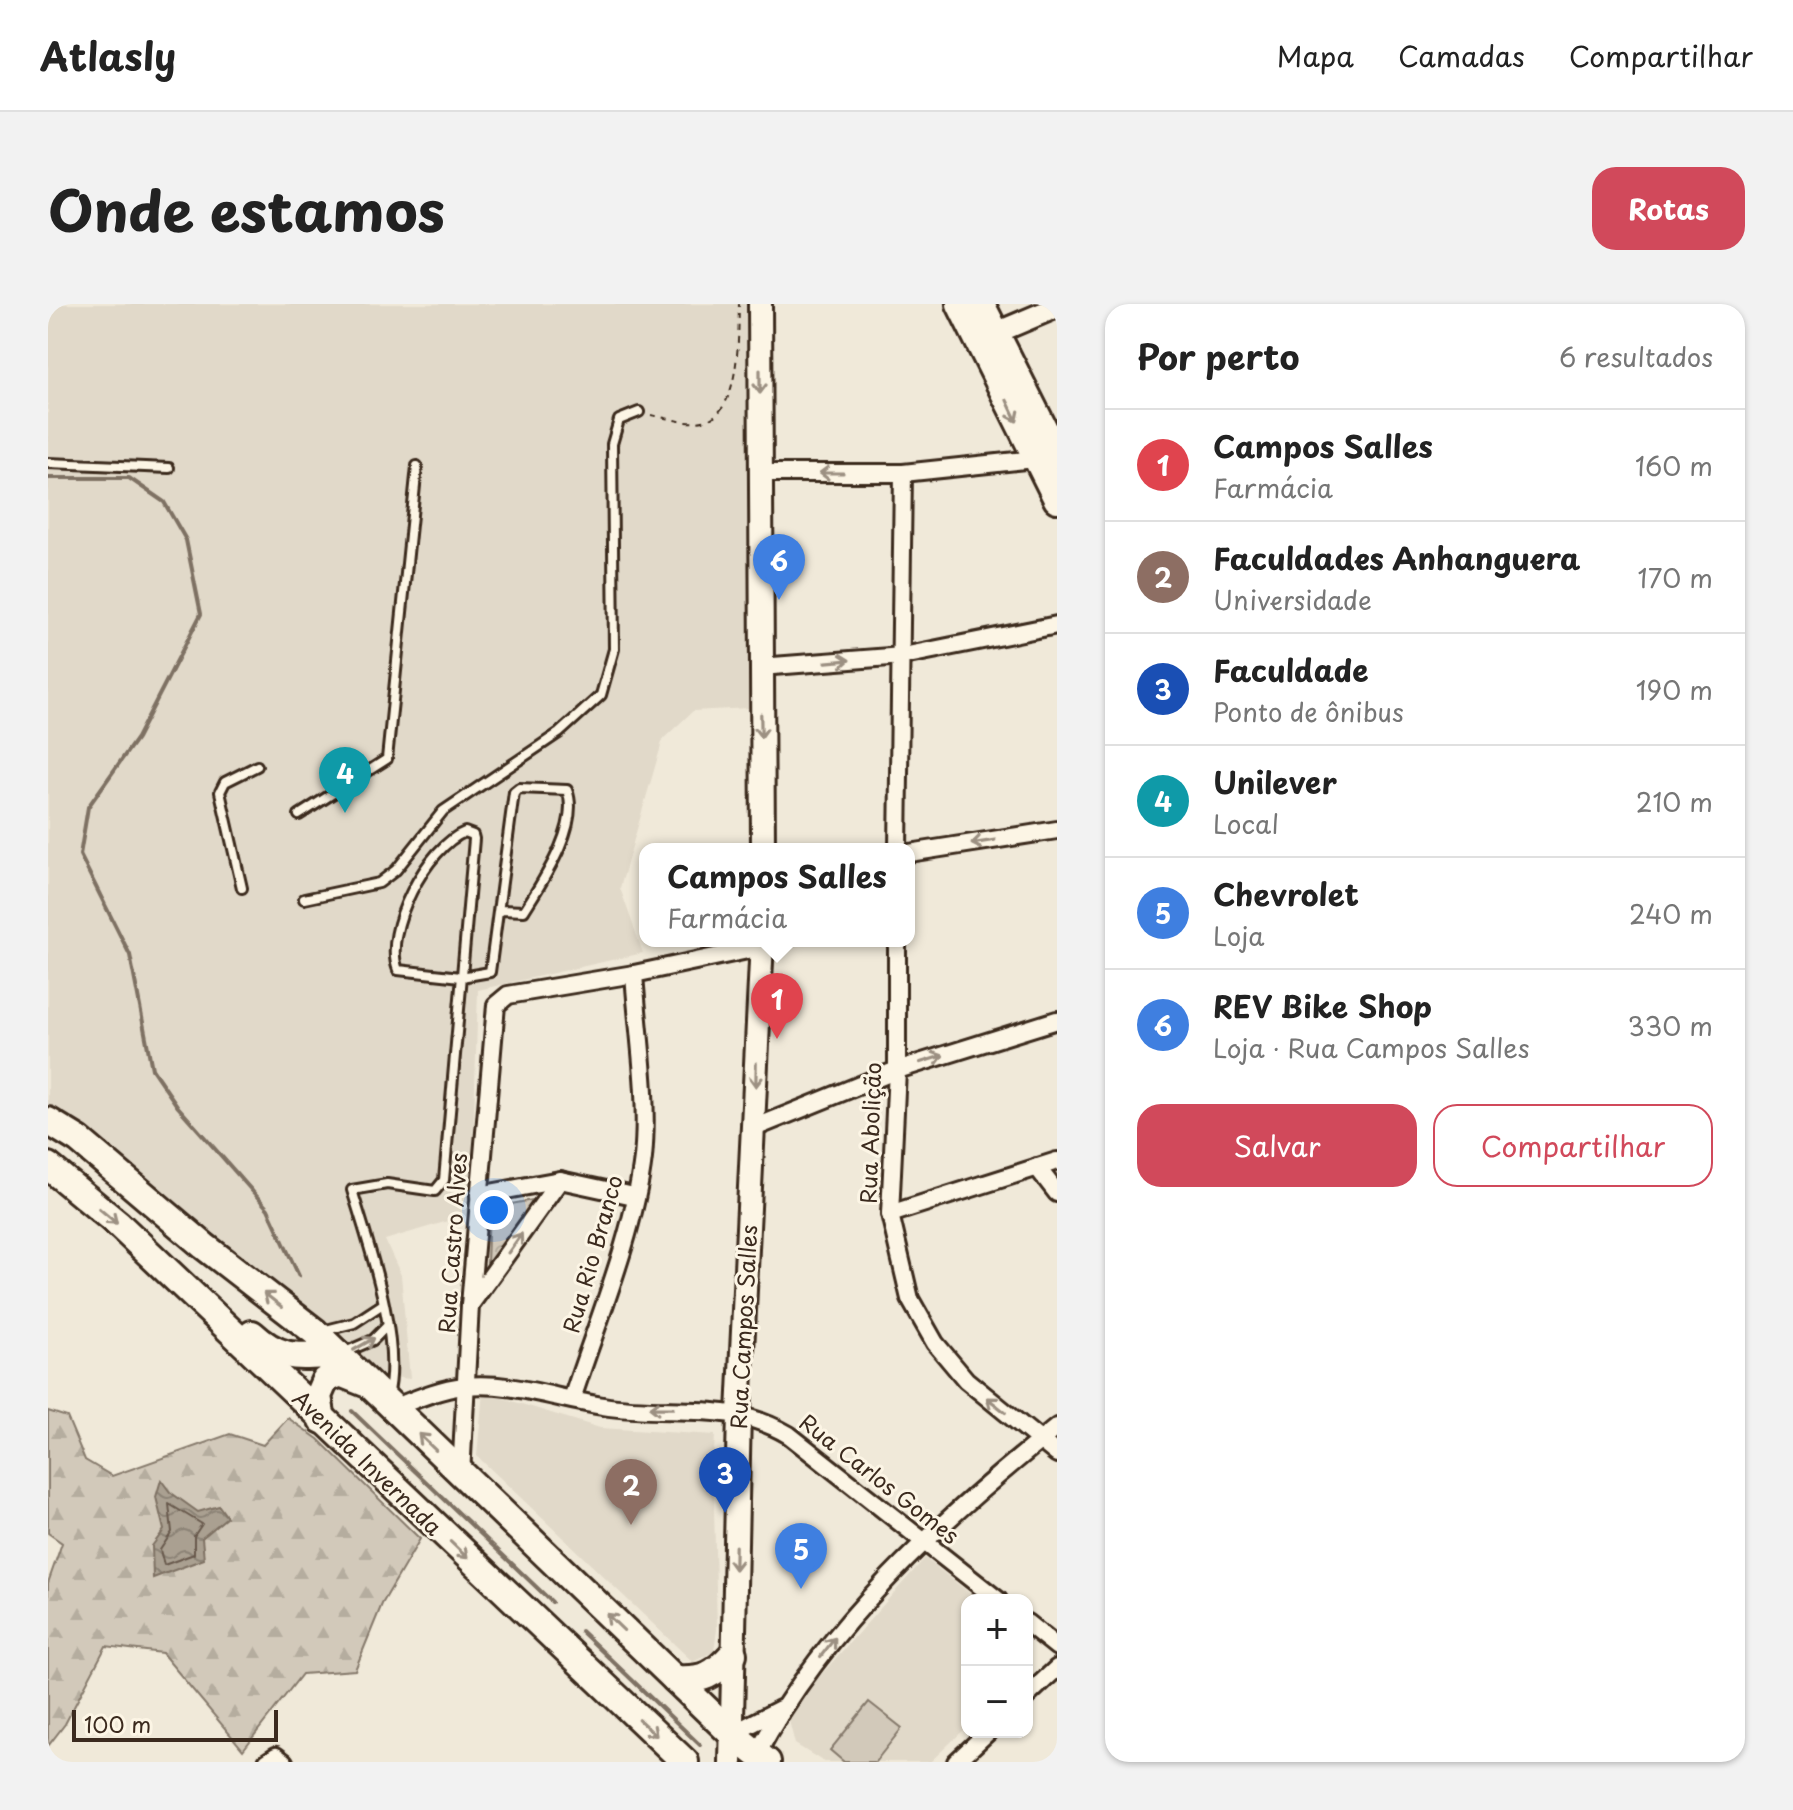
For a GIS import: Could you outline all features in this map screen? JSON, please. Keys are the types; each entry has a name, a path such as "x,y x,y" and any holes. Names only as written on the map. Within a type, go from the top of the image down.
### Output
{"main road":[{"path":"760,304 763,843"},
{"path":"960,304 987,336 1046,457 1057,499"},
{"path":"981,304 987,336"},
{"name":"Rua Campos Salles","path":"731,1762 739,1413 762,947"},
{"path":"48,1121 79,1140 204,1246 315,1332 732,1734 762,1758"},
{"path":"50,1168 64,1147 79,1140"},
{"name":"Avenida Invernada","path":"50,1168 118,1224 685,1762"},
{"path":"196,1298 233,1316 276,1354 338,1354"},
{"path":"301,1355 315,1332"},
{"path":"322,1420 318,1396 325,1380 340,1373 384,1399"},
{"path":"675,1679 697,1680 715,1674 733,1654"}],"street":[{"path":"987,336 1057,307"},
{"path":"759,473 903,473 1046,457"},
{"path":"898,843 903,473"},
{"path":"760,667 903,656 1057,625"},
{"path":"915,852 1057,830"},
{"path":"634,974 749,947"},
{"name":"Rua Abolição","path":"897,947 897,1070 890,1214 910,1299 935,1343 966,1380 1057,1454"},
{"name":"Rua Castro Alves","path":"461,1475 464,1386 494,1014 500,999 508,995 634,974"},
{"name":"Rua Rio Branco","path":"572,1399 622,1248 643,1161 645,1123 634,974"},
{"path":"754,1128 897,1070 1057,1020"},
{"path":"890,1214 1057,1161"},
{"path":"1037,1167 1057,1193"},
{"path":"470,1305 560,1180"},
{"path":"479,1195 560,1180 634,1196"},
{"name":"Rua Carlos Gomes","path":"384,1399 425,1395 464,1386 500,1387 606,1407 739,1413 768,1423 789,1435 990,1594"},
{"path":"762,1758 780,1709 846,1624 925,1542 1057,1427"},
{"path":"1033,1628 1057,1647"},
{"path":"1033,1690 1057,1668"},
{"path":"732,1734 780,1709"},
{"path":"956,1762 982,1738"},
{"path":"267,1762 276,1756 284,1762"}],"lane":[{"path":"304,899 379,883 396,870 443,811 559,733 601,695 614,649 612,444 619,420 639,412"},
{"path":"48,463 169,468"},
{"path":"299,815 387,759 417,466"},
{"path":"242,888 220,792 225,782 257,766"},
{"path":"384,1399 391,1374 383,1304 352,1190 387,1184 427,1191 441,1187 461,977 474,839 465,832 447,841 404,901 396,965 401,972 461,977 485,975 493,968 514,792 519,788 567,790 567,819 555,861 524,911 501,910"},
{"path":"315,1332 354,1323 383,1304"},
{"path":"338,1354 357,1349 386,1327"}],"path":[{"path":"639,412 686,422 708,420 722,408 731,390 737,359 739,304"}],"shaded area":[{"path":"48,304 752,304 749,708 693,711 663,739 620,888 643,953 478,990 471,1214 385,1240 401,1275 410,1379 377,1375 283,1293 59,1111 48,1107"},
{"path":"483,1392 600,1428 715,1435 717,1629 714,1651 693,1662 477,1456"},
{"path":"925,1558 970,1594 961,1594 961,1733 930,1762 824,1762 795,1744 787,1713"}],"green space":[{"path":"538,1199 487,1264 489,1208"},
{"path":"48,1411 67,1417 85,1460 112,1476 230,1434 263,1445 288,1418 318,1439 420,1539 382,1604 355,1670 302,1674 243,1750 162,1653 106,1646 65,1724 48,1746 48,1583 62,1543 48,1533"},
{"path":"869,1702 902,1728 875,1762 844,1762 830,1750"}],"water":[{"path":"161,1480 170,1492 198,1512 219,1506 227,1517 202,1538 204,1559 153,1578 152,1546 164,1530 156,1497"}],"waterway":[{"path":"48,478 129,478 164,502 186,540 201,614 137,738 88,807 80,855 130,955 152,1069 178,1107 268,1209 299,1276"},
{"path":"352,1411 552,1602"},
{"path":"581,1631 700,1745"}],"place":[{"name":"REV Bike Shop","path":"779,600"},
{"name":"Unilever","path":"345,813"},
{"name":"Campos Salles","path":"777,1039"},
{"name":"Faculdade","path":"725,1513"},
{"name":"Faculdades Anhanguera","path":"631,1525"},
{"name":"Chevrolet","path":"801,1589"}]}
